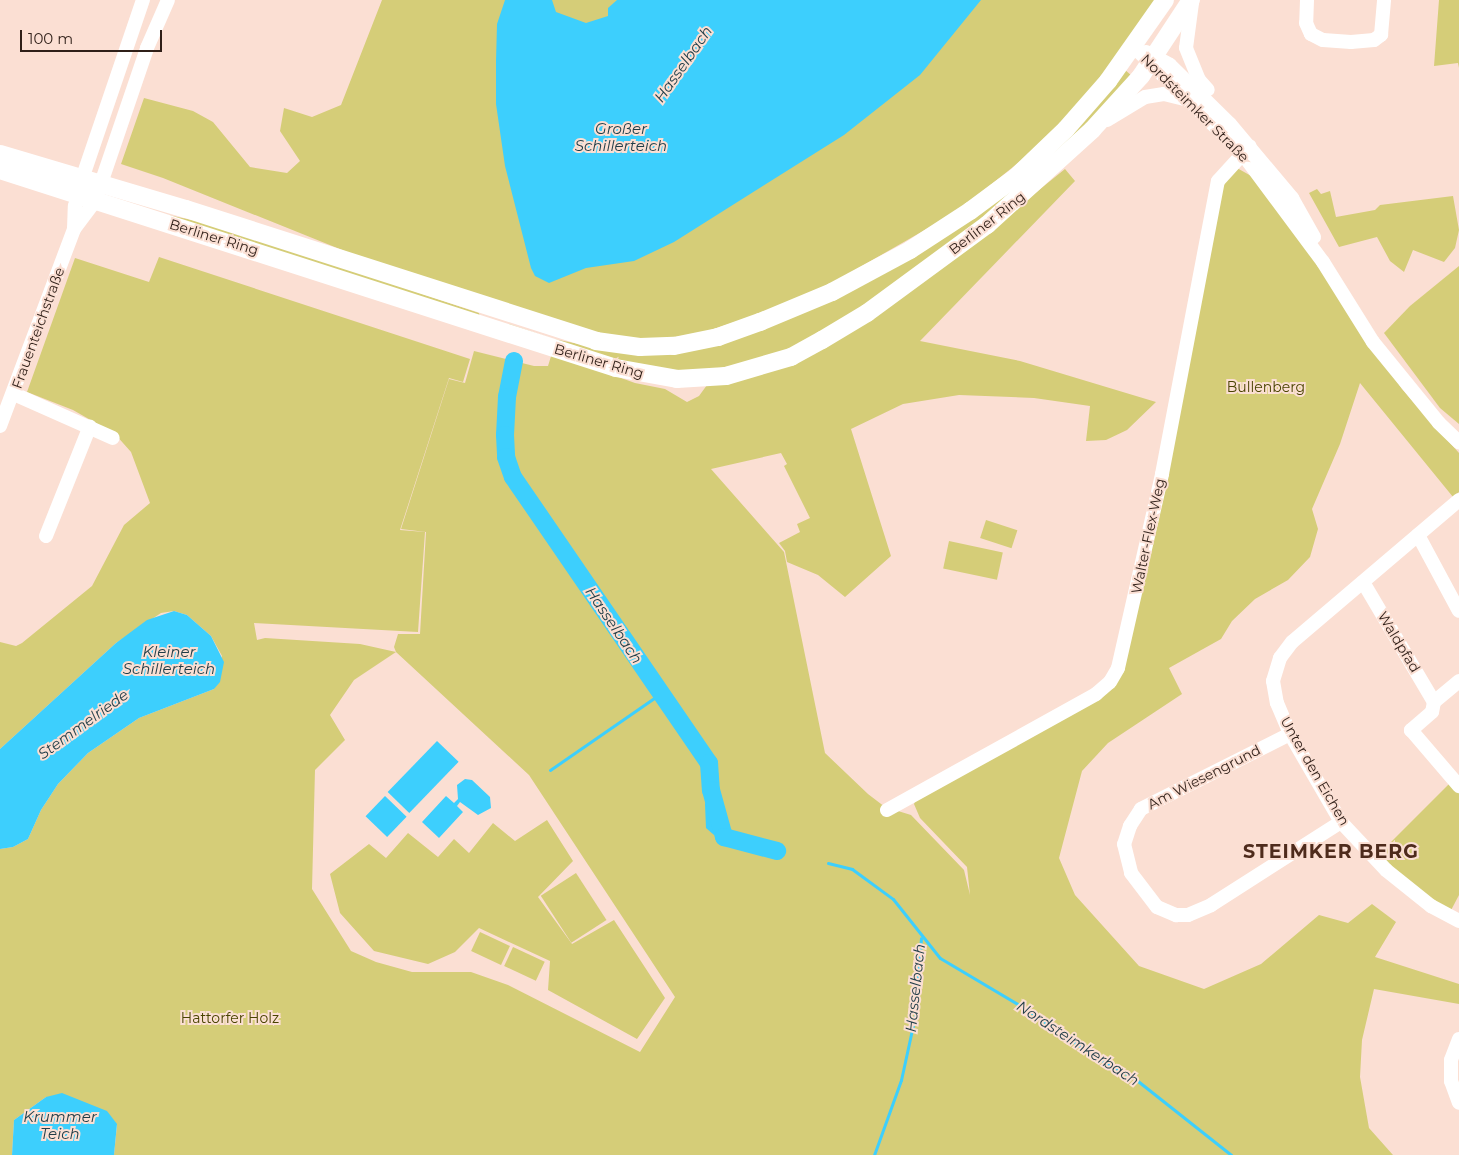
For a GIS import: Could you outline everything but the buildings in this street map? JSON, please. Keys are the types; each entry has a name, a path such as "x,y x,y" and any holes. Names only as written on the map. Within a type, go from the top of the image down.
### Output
{"main road":[{"name":"Berliner Ring","path":"0,154 101,184 596,341 640,347 674,346 734,331 832,292 910,250 970,211 1016,177 1066,129 1134,46 1165,0"},
{"name":"Berliner Ring","path":"0,170 228,241 616,368 677,379 707,379 753,370 791,357 867,313 987,225 1092,130 1152,59 1192,0"}],"street":[{"path":"86,198 82,179 143,0"},
{"path":"1192,0 1187,32 1188,56 1199,80 1215,98 1230,124"},
{"path":"1307,0 1306,23 1311,34 1323,40 1374,40 1381,34 1384,0"},
{"path":"86,198 101,184 165,1"},
{"name":"Nordsteimker Straße","path":"1134,46 1152,59 1193,102 1246,150 1292,198 1316,239 1322,262 1373,342 1439,423 1459,442"},
{"name":"Nordsteimker Straße","path":"1152,59 1170,65 1230,124 1246,150"},
{"path":"1092,130 1145,97 1164,94 1193,102"},
{"name":"Walter-Flex-Weg","path":"887,810 1096,694 1110,682 1118,668 1162,474 1218,181 1246,150"},
{"name":"Frauenteichstraße","path":"0,424 14,394 86,198"},
{"path":"14,394 90,426 113,438"},
{"path":"46,536 90,426"},
{"name":"Unter den Eichen","path":"1459,500 1292,642 1280,658 1273,681 1277,703 1290,734 1341,822 1386,870 1420,899 1459,921"},
{"path":"1418,535 1459,611"},
{"name":"Waldpfad","path":"1363,582 1434,702"},
{"path":"1459,681 1434,702 1432,712 1411,730 1459,786"},
{"name":"Am Wiesengrund","path":"1290,734 1141,809 1130,826 1124,844 1132,873 1157,907 1176,915 1188,915 1211,905 1341,822"},
{"path":"1459,1039 1451,1060 1451,1081 1459,1103"}],"green space":[{"path":"382,0 1158,0 1118,60 1067,117 1023,159 958,211 834,282 760,314 698,334 652,340 597,335 367,260 163,178 121,164 144,98 193,111 213,122 250,167 287,173 300,161 280,131 284,108 312,117 341,105"},
{"path":"1439,0 1459,0 1459,68 1458,63 1434,66"},
{"path":"1124,69 1132,76 1078,136 997,210 851,318 773,358 693,373 640,368 509,328 509,324 553,339 617,351 712,344 973,215"},
{"path":"1237,168 1260,181 1402,389 1459,453 1459,492 1453,497 1360,383 1340,444 1312,509 1318,529 1310,557 1288,580 1255,599 1232,621 1221,639 1169,668 1182,694 1108,743 1082,771 1059,858 1075,895 1139,966 1204,989 1261,964 1319,915 1348,923 1372,904 1396,922 1375,957 1459,984 1459,1004 1374,989 1362,1040 1360,1077 1369,1128 1393,1155 114,1155 117,1125 46,1097 14,1120 12,1155 0,1155 0,849 13,847 28,839 41,810 58,784 88,753 139,718 214,689 222,656 211,636 187,615 174,611 161,613 116,643 0,749 0,642 16,646 22,643 92,586 124,525 150,503 131,452 115,434 73,410 27,392 75,258 149,282 159,257 470,359 463,382 449,378 400,530 425,532 418,632 254,623 257,640 265,638 360,644 396,652 394,647 398,634 420,634 426,532 401,529 449,379 465,383 474,351 534,366 548,366 552,353 635,383 665,389 687,402 699,396 707,385 747,377 947,264 1065,169 1075,181 920,341 1020,361 1156,402 1127,430 1106,440 1086,441 1090,406 1034,398 959,395 903,404 851,429 891,556 845,597 818,575 787,562 785,551 779,543 800,532 797,524 810,518 784,466 787,464 781,453 711,469 784,552 825,753 868,794 885,807 911,815 964,870 970,895 967,867 920,818 914,804 917,796 1114,684 1223,183","holes":["396,652 529,775 675,997 640,1052 508,985 471,972 412,972 376,962 351,951 312,889 315,770 345,740 330,715 354,680"]},
{"path":"1317,189 1321,194 1330,191 1336,217 1375,210 1380,205 1453,196 1459,230 1455,248 1444,262 1413,250 1404,272 1390,261 1377,237 1339,247 1309,193"},
{"path":"163,214 221,226 479,313 480,318"},
{"path":"1459,266 1459,424 1440,408 1384,333 1410,306"},
{"path":"986,520 1017,530 1012,548 980,538"},
{"path":"949,541 1003,552 997,580 943,568"},
{"path":"1453,780 1459,786 1459,895 1448,916 1374,859"},
{"path":"547,820 573,861 538,897 572,944 614,920 665,998 637,1039 548,990 550,961 479,928 455,952 428,964 374,951 340,913 330,874 369,844 386,858 408,833 438,857 454,839 469,853 493,823 515,841"},
{"path":"576,873 606,920 571,943 541,896"},
{"path":"480,932 510,946 501,965 471,951"},
{"path":"513,947 545,962 536,981 504,966"}],"water":[{"name":"Großer Schillerteich","path":"505,0 552,0 556,12 586,23 608,16 608,8 617,0 981,0 920,75 844,135 674,242 634,261 586,268 549,283 535,276 531,268 505,166 496,104 496,61 497,24"},
{"name":"Kleiner Schillerteich","path":"174,611 187,615 211,636 224,662 220,682 214,689 139,718 88,753 58,784 41,810 28,839 13,847 0,849 0,749 116,643 147,620"},
{"path":"437,741 459,762 409,813 388,792"},
{"path":"465,779 472,780 490,797 491,808 478,815 460,802 457,806 463,812 439,838 422,822 446,796 454,803 458,799 457,785"},
{"path":"711,790 722,800 724,837 714,835 706,828 705,804"},
{"path":"385,796 407,817 387,837 366,816"},
{"name":"Krummer Teich","path":"62,1093 107,1111 117,1124 114,1155 12,1155 14,1120 46,1097"}],"waterway":[{"name":"Hasselbach","path":"514,361 507,397 505,435 506,457 513,477 709,763 711,790 724,837 777,851"},
{"path":"550,770 661,693"},
{"name":"Nordsteimkerbach","path":"828,863 852,869 893,899 940,958 1026,1009 1095,1057 1134,1078 1231,1155"},
{"name":"Hasselbach","path":"874,1155 901,1080 915,1016 921,938"}],"district":[{"name":"STEIMKER BERG","path":"1331,852"}],"park label":[{"name":"Bullenberg","path":"1266,387"},
{"name":"Hattorfer Holz","path":"230,1018"}],"water label":[{"name":"Stemmelriede","path":"83,724"}]}
